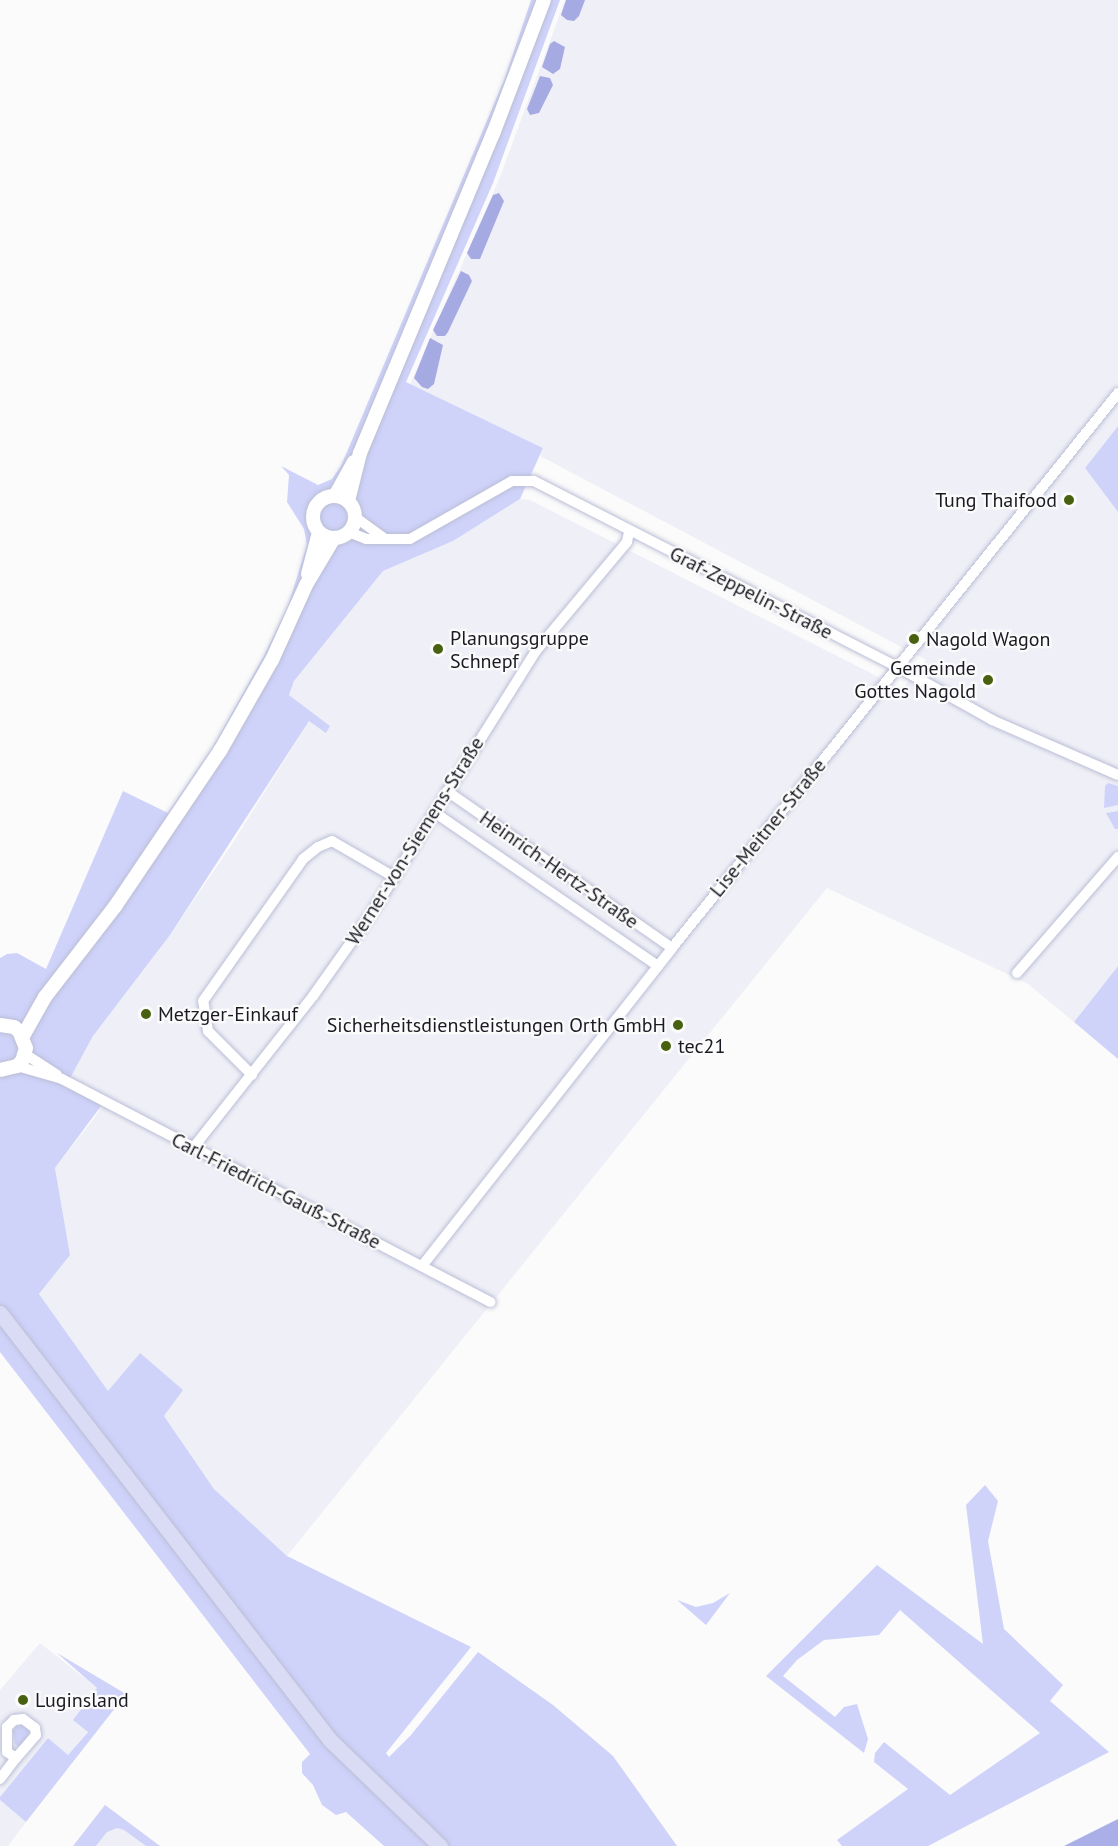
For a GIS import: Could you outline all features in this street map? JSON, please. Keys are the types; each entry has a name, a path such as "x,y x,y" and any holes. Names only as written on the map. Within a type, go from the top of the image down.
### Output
{"main road":[{"path":"0,1313 330,1740 440,1846"}],"street":[{"path":"341,499 493,135 544,0"},
{"name":"Lise-Meitner-Straße","path":"422,1266 672,948 1118,393"},
{"name":"Graf-Zeppelin-Straße","path":"349,532 366,538 400,541 422,535 498,488 524,479 534,481 629,532 898,667 992,720 1118,775"},
{"path":"341,499 355,517 385,540"},
{"path":"306,585 319,532 314,522 314,510 322,500 341,499"},
{"path":"0,1070 16,1066 25,1054 12,1030 45,997 116,905 220,752 272,660 306,585 334,538 349,532 355,517"},
{"path":"319,532 334,538"},
{"name":"Werner-von-Siemens-Straße","path":"194,1148 313,996 394,877 535,652 627,542 629,532"},
{"name":"Heinrich-Hertz-Straße","path":"447,791 672,948"},
{"name":"Heinrich-Hertz-Straße","path":"434,812 658,966"},
{"path":"252,1075 207,1031 203,1000 303,859 318,847 332,841 394,877"},
{"path":"1017,973 1118,857"},
{"name":"Carl-Friedrich-Gauß-Straße","path":"25,1054 40,1061 62,1079 490,1302"},
{"name":"Carl-Friedrich-Gauß-Straße","path":"16,1066 62,1079"},
{"path":"0,1779 16,1758"}],"shaded area":[{"path":"531,0 560,0 493,183 406,382 543,448 520,499 453,541 383,571 294,681 289,695 330,726 326,733 309,721 170,935 93,1036 68,1082 104,1102 55,1168 70,1255 39,1294 108,1391 140,1353 183,1390 164,1416 214,1489 287,1556 471,1647 386,1753 389,1757 411,1735 478,1652 553,1705 613,1756 677,1846 384,1846 346,1812 336,1815 322,1805 313,1785 302,1773 302,1762 310,1754 0,1352 0,958 7,954 17,953 46,969 123,791 168,813 213,747 264,656 288,606 307,545 304,529 287,502 289,475 281,466 318,485 332,479 341,466 505,78","holes":["26,1054 59,1079 17,1066"]},
{"path":"565,0 1118,0 1118,426 1085,468 1118,512 1118,966 1074,1022 1028,984 827,888 287,1556 214,1489 164,1416 182,1390 108,1392 39,1294 70,1255 55,1168 95,1117 107,1097 70,1078 93,1036 170,935 232,844 309,721 330,726 289,695 294,681 383,571 453,541 520,499 530,500 902,689 926,660 540,456 543,448 410,384 500,177"},
{"path":"566,0 585,0 579,16 574,21 567,20 561,15"},
{"path":"554,41 565,47 560,69 553,74 542,67 550,44"},
{"path":"540,76 550,78 553,85 539,113 530,115 527,109"},
{"path":"499,193 504,201 480,259 471,259 467,253 493,195"},
{"path":"461,271 469,275 472,281 448,332 445,336 437,336 433,330"},
{"path":"430,338 443,345 434,384 428,389 422,387 414,378"},
{"path":"1118,426 1118,512 1085,468"},
{"path":"1108,783 1118,786 1118,805 1104,808 1105,786"},
{"path":"1118,811 1118,829 1115,829 1106,813"},
{"path":"1118,966 1118,1059 1074,1022"},
{"path":"985,1485 998,1501 988,1541 1004,1629 1063,1685 1050,1701 1109,1752 928,1846 842,1846 837,1840 908,1789 874,1762 875,1753 884,1742 950,1795 1040,1733 900,1610 879,1635 824,1640 797,1660 783,1676 835,1717 844,1707 857,1704 868,1739 864,1753 766,1676 877,1565 983,1644 966,1505"},
{"path":"730,1593 706,1625 677,1600 696,1607 713,1603"},
{"path":"40,1643 97,1688 74,1720 88,1731 68,1755 48,1738 0,1797 0,1690"},
{"path":"57,1653 126,1694 26,1822 0,1800 0,1797 48,1738 68,1755 88,1732 73,1720 97,1688"},
{"path":"22,1725 29,1733 20,1748 15,1744 13,1732 16,1727"},
{"path":"0,1800 26,1822 8,1846 0,1846"},
{"path":"105,1805 160,1846 73,1846"},
{"path":"105,1805 160,1846 146,1846 124,1830 117,1828 107,1832 96,1846 73,1846"},
{"path":"1118,1819 1118,1846 1064,1846"}],"place":[{"name":"Tung Thaifood","path":"1069,500"},
{"name":"Nagold Wagon","path":"914,639"},
{"name":"Planungsgruppe Schnepf","path":"438,649"},
{"name":"Gemeinde Gottes Nagold","path":"988,680"},
{"name":"Metzger-Einkauf","path":"146,1014"},
{"name":"Sicherheitsdienstleistungen Orth GmbH","path":"678,1025"},
{"name":"tec21","path":"666,1046"},
{"name":"Luginsland","path":"23,1700"}]}
